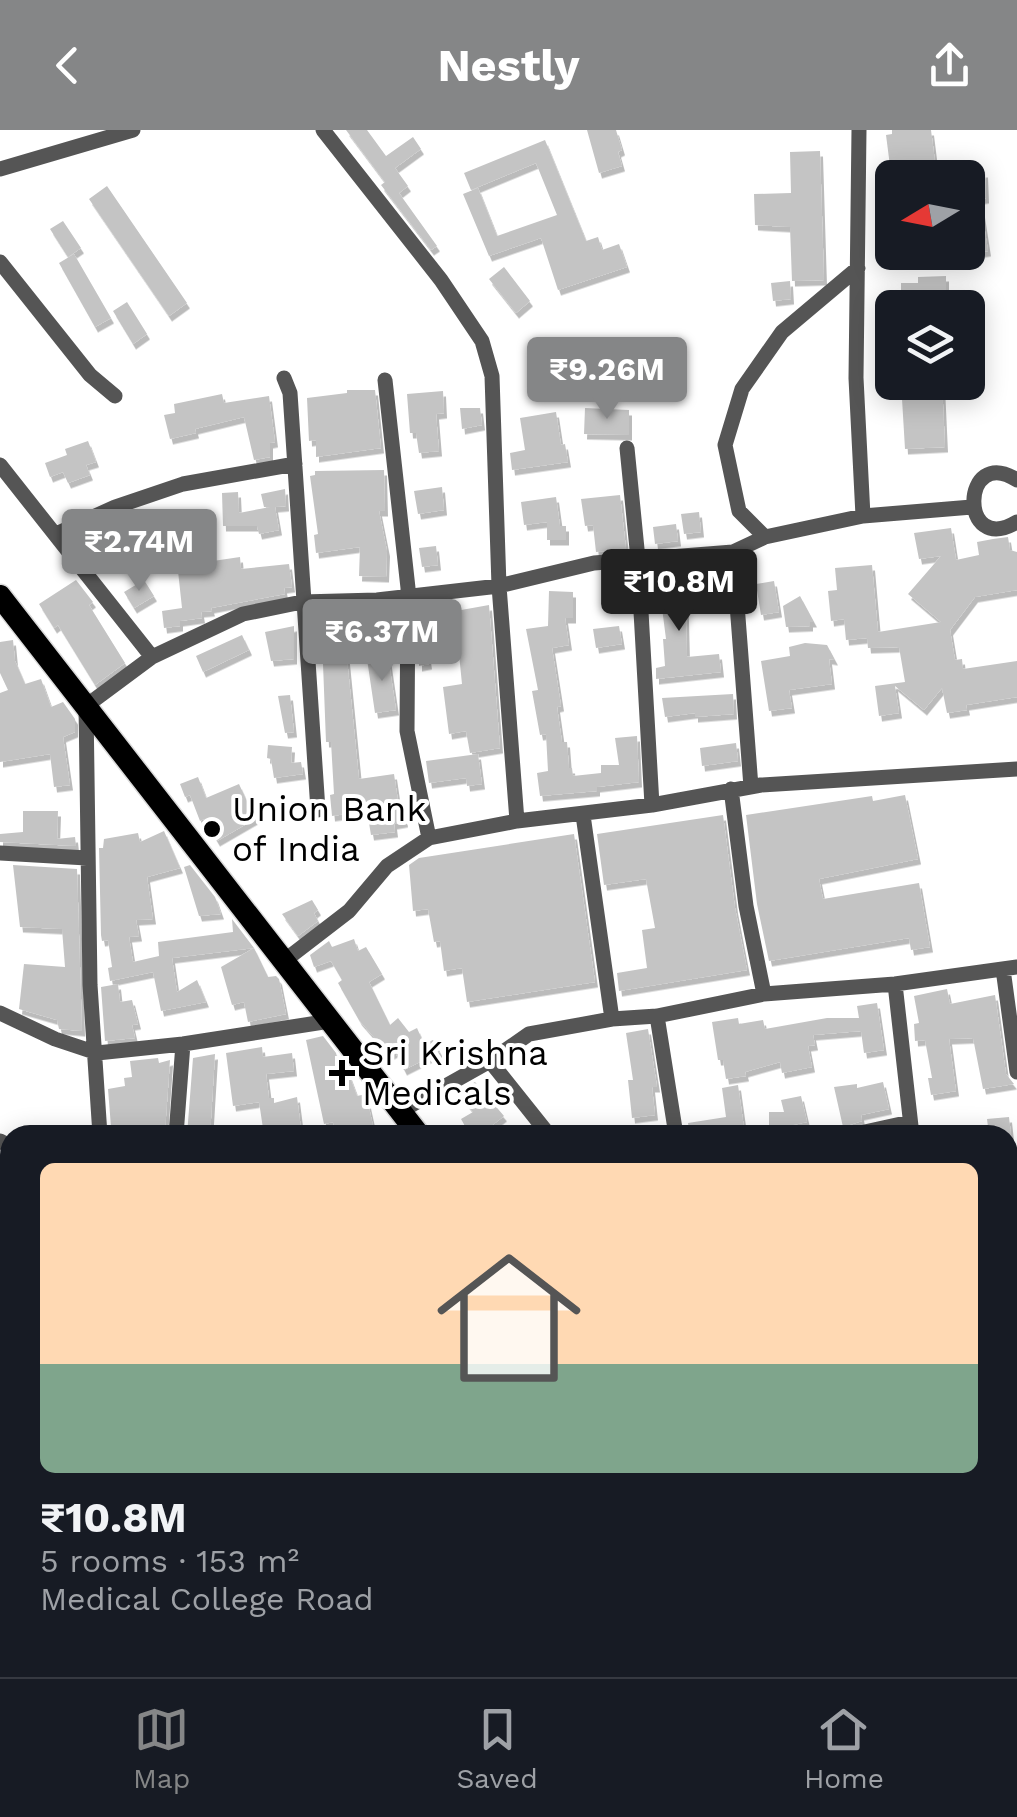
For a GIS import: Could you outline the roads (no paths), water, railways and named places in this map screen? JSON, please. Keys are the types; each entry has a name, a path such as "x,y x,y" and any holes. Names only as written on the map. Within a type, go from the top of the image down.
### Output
{"main road":[{"path":"0,596 411,1125"}],"street":[{"path":"0,169 133,130"},
{"path":"323,130 441,280 482,341 492,376 499,586 518,821"},
{"path":"860,130 856,378 863,516"},
{"path":"0,262 90,375 115,396"},
{"path":"765,536 739,511 725,445 742,389 782,332 858,268"},
{"path":"284,378 290,393 318,810"},
{"path":"385,380 408,597 407,732 430,838"},
{"path":"627,448 638,559 652,805"},
{"path":"56,534 115,506 183,484 294,464"},
{"path":"0,465 152,657"},
{"path":"1017,480 998,473 983,479 974,491 972,508 980,520 993,528 1017,522"},
{"path":"100,1125 90,986 86,706 152,657 242,614 302,602 408,597 499,586 594,564 732,552 765,536 863,516 972,508"},
{"path":"732,552 750,787"},
{"path":"284,961 349,911 387,866 430,838 750,787 1017,768"},
{"path":"731,790 746,906 764,994"},
{"path":"583,815 612,1019"},
{"path":"0,853 87,858"},
{"path":"400,1110 490,1061 528,1034 612,1019 658,1016 764,994 895,984 1010,968 1017,1072"},
{"path":"895,984 911,1125"},
{"path":"0,1013 97,1053 330,1021"},
{"path":"658,1016 674,1125"},
{"path":"177,1125 183,1044"},
{"path":"490,1061 541,1125"}],"place":[{"name":"Union Bank of India","path":"212,829"},
{"name":"Sri Krishna Medicals","path":"342,1073"}]}
